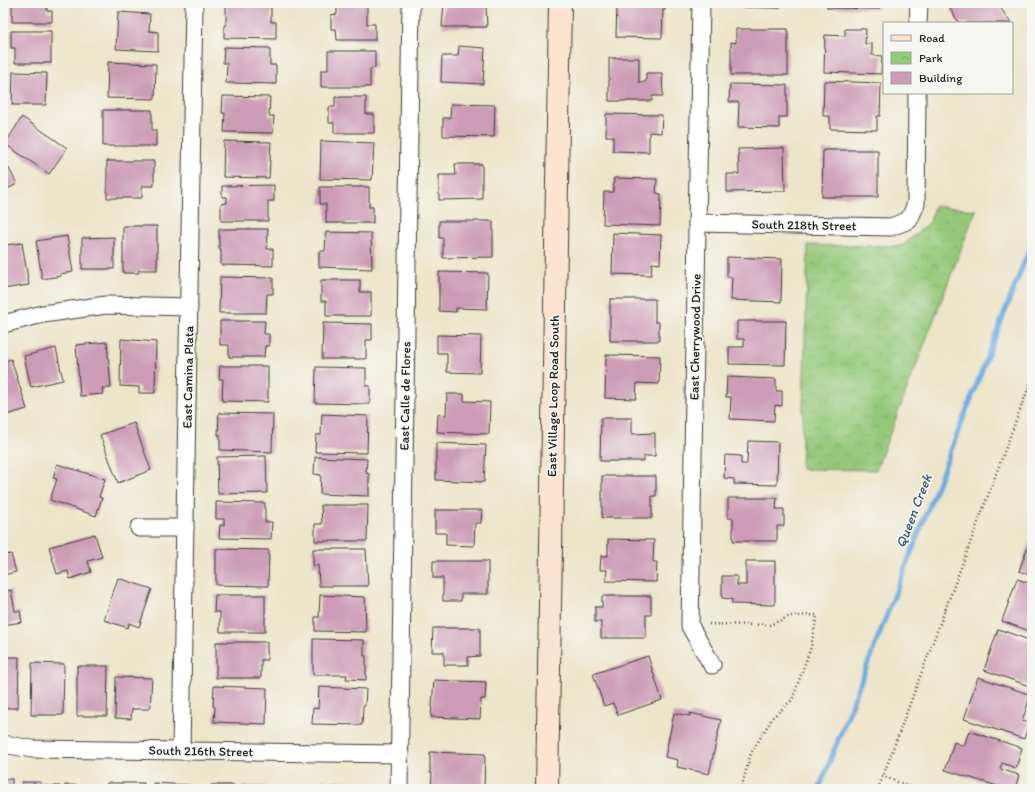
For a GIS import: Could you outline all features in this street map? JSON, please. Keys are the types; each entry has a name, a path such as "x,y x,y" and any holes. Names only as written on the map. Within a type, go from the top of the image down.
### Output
{"street":[{"name":"East Camina Plata","path":"181,751 194,3"},
{"name":"East Calle de Flores","path":"399,789 411,3"},
{"name":"East Village Loop Road South","path":"546,789 560,3"},
{"name":"East Cherrywood Drive","path":"690,626 701,3"},
{"path":"918,3 918,22"},
{"name":"South 218th Street","path":"697,223 891,227 909,220 916,204 917,94"},
{"path":"3,324 43,314 106,305 189,307"},
{"path":"139,528 185,528"},
{"path":"690,626 712,665"},
{"name":"South 216th Street","path":"3,744 32,749 400,754"}],"path":[{"path":"878,789 1032,378"},
{"path":"690,626 715,624 770,625 790,616 817,615 811,647 792,700 773,717 751,753 741,789"},
{"path":"882,776 916,789"}],"green space":[{"path":"934,206 976,210 876,470 801,469 808,245 902,246 930,222"}],"building":[{"path":"12,3 47,3 47,11 52,11 52,22 12,22"},
{"path":"226,3 271,3 271,22 276,22 276,39 224,38 224,26 226,26"},
{"path":"444,3 492,3 492,6 486,6 487,27 442,27"},
{"path":"617,3 665,3 665,10 663,10 662,38 616,37"},
{"path":"732,3 780,3 780,8 732,7"},
{"path":"827,3 880,3 879,9 827,8"},
{"path":"959,3 997,3 1010,22 958,22 950,9"},
{"path":"337,4 367,4 367,24 375,24 375,40 337,40 336,29 331,29 331,15 337,14"},
{"path":"118,12 150,14 149,31 158,32 158,51 116,49"},
{"path":"736,29 788,29 788,75 731,75 731,42 736,43"},
{"path":"845,29 866,29 865,44 872,44 872,55 882,56 881,74 824,72 825,35 845,36"},
{"path":"11,31 51,31 51,63 15,63 15,48 11,48"},
{"path":"459,46 485,48 483,84 441,82 442,56 458,56"},
{"path":"224,47 270,48 270,65 276,65 276,84 226,83 227,63 223,63"},
{"path":"328,51 375,51 375,68 370,69 370,87 321,87 321,70 328,70"},
{"path":"609,58 639,58 639,82 646,82 646,73 662,73 663,96 652,96 652,101 609,101"},
{"path":"108,62 156,64 155,99 107,98"},
{"path":"13,72 47,73 46,105 12,105"},
{"path":"824,81 881,83 880,116 877,116 877,130 830,129 830,116 823,116"},
{"path":"730,84 787,85 787,117 779,117 779,128 738,127 739,102 729,102"},
{"path":"223,96 270,97 269,116 274,116 273,133 224,132 225,113 222,113"},
{"path":"335,97 366,97 366,114 374,114 374,133 334,133 334,123 329,123 329,107 335,107"},
{"path":"451,104 495,105 494,137 443,136 443,118 450,118"},
{"path":"103,110 152,110 152,130 156,130 156,146 103,146"},
{"path":"606,114 662,115 661,133 649,132 649,152 613,151 613,136 606,136"},
{"path":"22,117 67,148 49,174 5,144"},
{"path":"224,141 271,142 269,178 223,177"},
{"path":"321,141 374,143 372,180 320,179"},
{"path":"784,148 785,191 727,192 727,174 739,174 738,149"},
{"path":"823,150 878,150 878,197 822,197"},
{"path":"3,157 17,184 3,191"},
{"path":"107,161 154,161 154,186 142,186 142,198 107,198"},
{"path":"455,164 482,164 482,199 439,200 439,175 456,175"},
{"path":"614,178 657,179 656,193 661,194 660,226 603,224 604,192 613,192"},
{"path":"274,185 274,201 268,201 268,221 221,221 221,204 227,203 227,197 222,197 222,186"},
{"path":"320,187 369,187 369,207 373,207 373,223 326,223 326,204 320,204"},
{"path":"439,221 493,221 493,257 443,258 443,238 439,238"},
{"path":"123,226 157,226 157,270 139,270 139,273 123,273"},
{"path":"219,229 268,229 267,249 273,249 273,266 221,265"},
{"path":"326,232 371,233 372,269 319,267 319,251 325,251"},
{"path":"613,233 661,235 660,264 652,263 651,275 612,274"},
{"path":"67,236 73,272 60,274 61,276 42,279 36,241"},
{"path":"114,237 114,269 82,269 82,238"},
{"path":"3,239 5,245 22,243 29,285 3,289"},
{"path":"727,257 782,259 781,302 731,300 732,277 727,277"},
{"path":"439,272 488,273 487,309 456,308 456,312 439,311"},
{"path":"220,277 273,278 273,294 267,294 266,313 219,313"},
{"path":"321,280 360,280 360,292 371,292 371,316 326,316 326,301 321,301"},
{"path":"610,299 655,299 655,322 659,322 659,341 610,341"},
{"path":"220,321 265,321 264,334 269,334 269,346 265,346 264,357 229,357 229,345 220,345"},
{"path":"737,321 786,321 785,365 729,364 729,347 744,347 744,339 737,339"},
{"path":"323,323 372,324 372,340 366,340 366,359 322,359"},
{"path":"437,335 481,336 480,373 447,372 447,353 437,353"},
{"path":"121,339 156,342 155,393 139,393 139,387 120,386"},
{"path":"107,342 111,388 102,388 103,394 80,396 76,345"},
{"path":"56,348 63,380 31,387 24,356"},
{"path":"606,355 660,356 659,384 637,383 636,399 605,398"},
{"path":"11,359 27,409 3,416 3,362"},
{"path":"220,366 268,366 268,402 222,401 223,379 219,379"},
{"path":"316,367 366,368 366,386 370,386 370,404 315,403"},
{"path":"727,377 776,379 776,391 782,391 782,406 775,405 774,421 730,419 731,397 726,397"},
{"path":"447,394 464,394 464,401 490,402 489,434 437,432 438,414 446,415"},
{"path":"219,413 273,414 272,452 220,450 220,435 218,435"},
{"path":"322,414 368,416 367,453 315,452 316,435 321,435"},
{"path":"601,418 632,418 632,434 655,433 655,456 644,456 644,461 600,461"},
{"path":"134,423 151,470 118,483 100,435"},
{"path":"748,441 778,442 777,485 734,484 734,479 724,478 725,455 741,456 741,464 747,464"},
{"path":"436,443 486,445 484,482 436,480"},
{"path":"266,456 267,493 218,494 217,457"},
{"path":"315,457 367,459 366,473 369,474 369,496 320,494 321,475 314,474"},
{"path":"57,464 105,479 99,497 102,498 96,516 50,500 57,479 53,478"},
{"path":"602,476 656,476 656,496 652,496 652,518 602,518"},
{"path":"728,498 777,498 776,509 784,509 784,526 777,526 777,541 733,541 733,518 728,518"},
{"path":"216,502 265,503 265,522 272,522 271,539 219,538 220,525 224,525 224,519 216,519"},
{"path":"321,505 368,505 367,541 315,541 315,524 322,524"},
{"path":"435,510 482,510 481,523 475,523 474,546 446,545 446,533 435,533"},
{"path":"95,534 102,557 88,561 91,572 70,579 68,571 57,574 49,547"},
{"path":"1032,535 1032,576 1019,571"},
{"path":"608,539 654,540 653,562 657,562 656,582 606,581 607,570 600,570 601,556 608,556"},
{"path":"216,549 269,550 268,586 216,585"},
{"path":"313,549 366,549 368,586 319,586 318,565 313,566"},
{"path":"3,552 4,555 11,554 16,572 3,575"},
{"path":"433,561 488,561 488,594 461,594 461,601 443,601 443,578 433,578"},
{"path":"746,561 775,561 775,605 732,604 732,599 722,598 722,576 737,576 737,585 746,585"},
{"path":"118,578 152,589 139,627 129,623 128,628 104,620"},
{"path":"1017,579 1032,584 1032,632 1002,621"},
{"path":"11,590 15,611 20,611 22,622 3,625 3,592"},
{"path":"215,595 265,595 265,632 220,632 220,612 214,612"},
{"path":"320,595 365,597 366,632 315,631 315,617 319,617"},
{"path":"602,596 651,596 651,615 646,615 646,638 601,638 601,622 595,622 595,607 602,607"},
{"path":"433,628 480,628 480,656 468,657 468,665 444,665 444,652 432,652"},
{"path":"998,629 1032,641 1032,660 1031,659 1028,667 1032,668 1032,687 984,670"},
{"path":"313,639 364,640 366,680 346,679 347,675 313,675"},
{"path":"216,642 267,642 267,660 261,660 261,678 216,678"},
{"path":"648,656 662,700 618,715 613,703 604,706 593,674"},
{"path":"3,657 19,657 18,708 3,708"},
{"path":"32,663 64,664 63,715 31,715"},
{"path":"77,666 108,666 107,716 77,716"},
{"path":"116,677 152,678 150,709 132,709 131,719 115,718"},
{"path":"978,677 1031,695 1022,721 1029,723 1024,739 964,719"},
{"path":"434,680 486,682 485,699 481,699 480,719 431,717"},
{"path":"214,686 267,688 266,724 214,722"},
{"path":"319,687 366,689 362,725 312,724 313,708 318,709"},
{"path":"674,713 690,716 690,713 721,720 709,774 677,767 678,760 665,757"},
{"path":"969,731 1022,748 1016,768 1002,763 1000,769 1019,775 1015,789 1007,789 945,770 954,742 964,746"},
{"path":"430,752 485,754 484,789 431,789 432,773 430,773"},
{"path":"3,779 12,779 12,789 3,789"},
{"path":"22,782 41,782 41,786 60,786 60,789 22,789"},
{"path":"107,783 144,783 144,789 106,789"},
{"path":"153,783 189,785 189,789 153,789"},
{"path":"65,785 98,786 98,789 65,789"},
{"path":"211,785 234,785 234,789 212,789"},
{"path":"242,786 266,786 266,789 242,789"},
{"path":"302,787 323,787 323,789 302,789"},
{"path":"332,787 358,788 358,789 332,789"}],"waterway":[{"name":"Queen Creek","path":"819,789 1032,242"}]}
